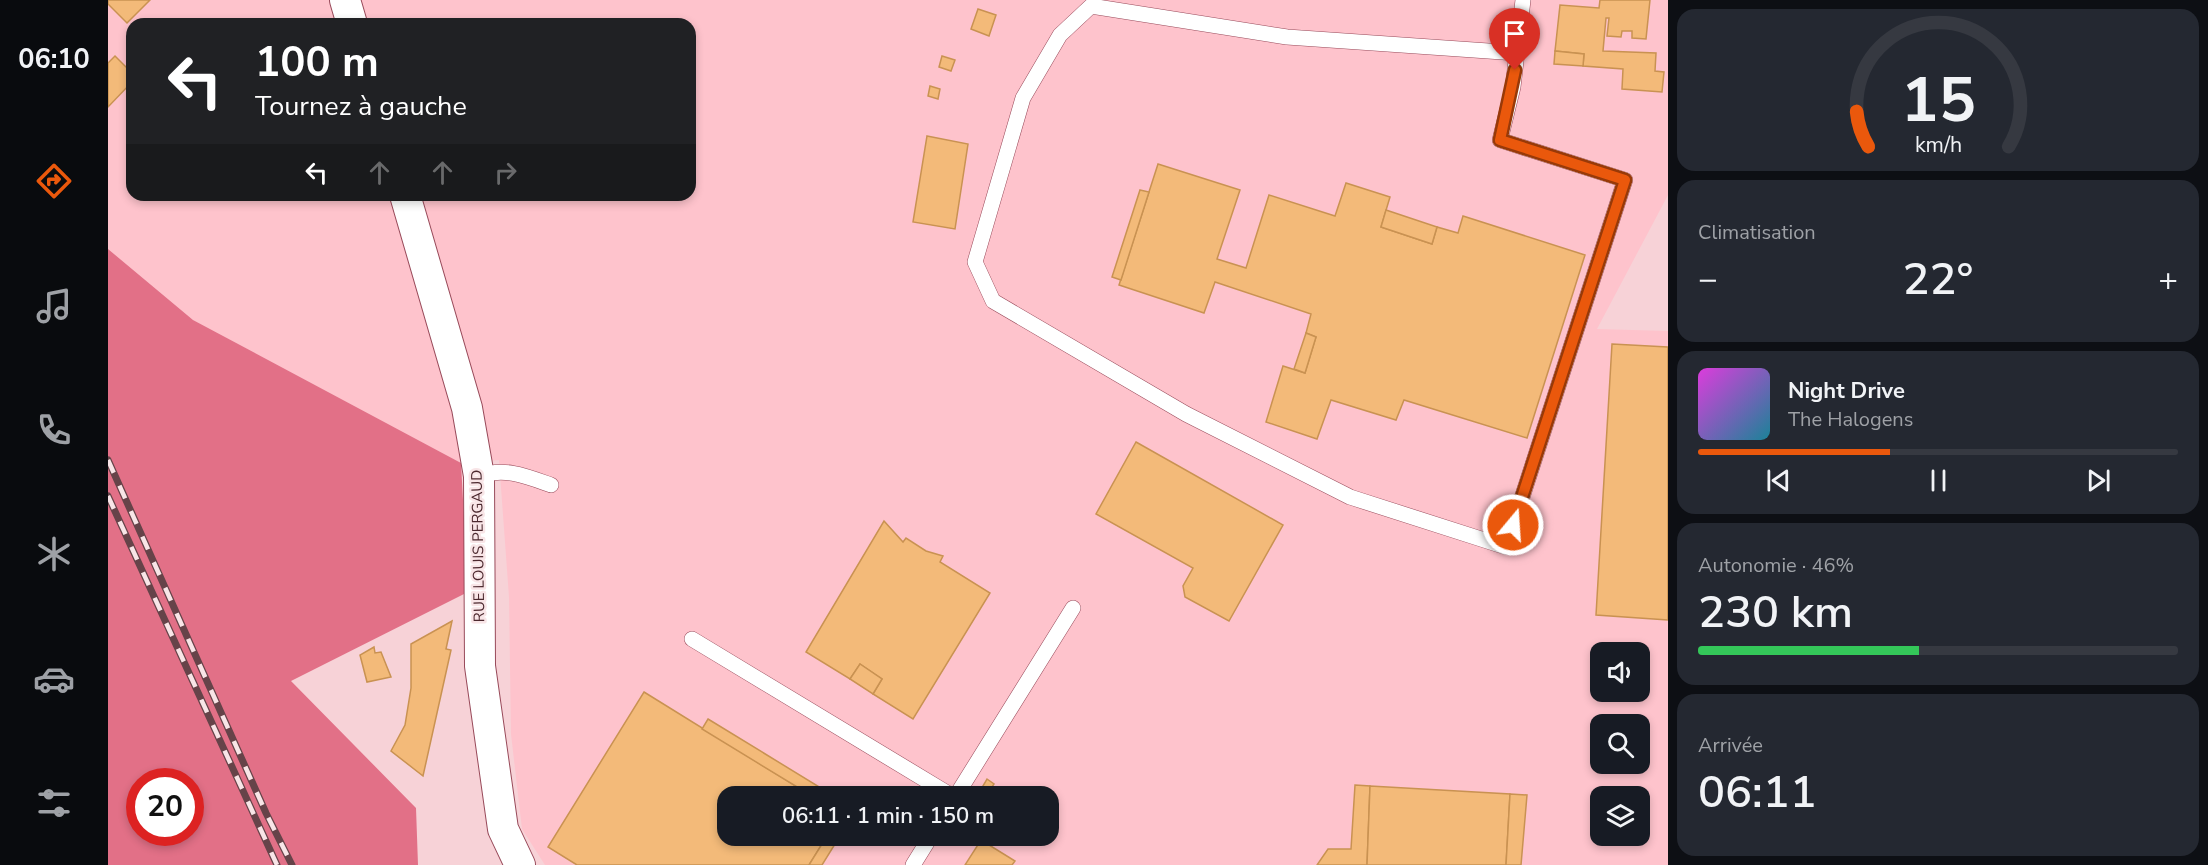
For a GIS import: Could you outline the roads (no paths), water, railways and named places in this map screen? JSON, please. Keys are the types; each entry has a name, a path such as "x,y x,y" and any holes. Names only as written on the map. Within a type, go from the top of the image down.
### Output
{"street":[{"path":"345,0 350,18"},
{"name":"RUE LOUIS PERGAUD","path":"407,201 467,408 479,476 480,666 504,829 519,865"}],"lane":[{"path":"1516,53 1287,37 1091,6 1060,35 1023,98 975,262 993,301 1186,414 1350,497 1506,547 1625,180 1500,140 1513,87 1523,0"},
{"path":"479,476 495,470 515,473 551,485"},
{"path":"960,786 1073,608"},
{"path":"692,639 937,786"},
{"path":"913,865 925,846"}],"railway":[{"path":"108,460 266,813 292,865"},
{"path":"108,496 277,865"}]}
